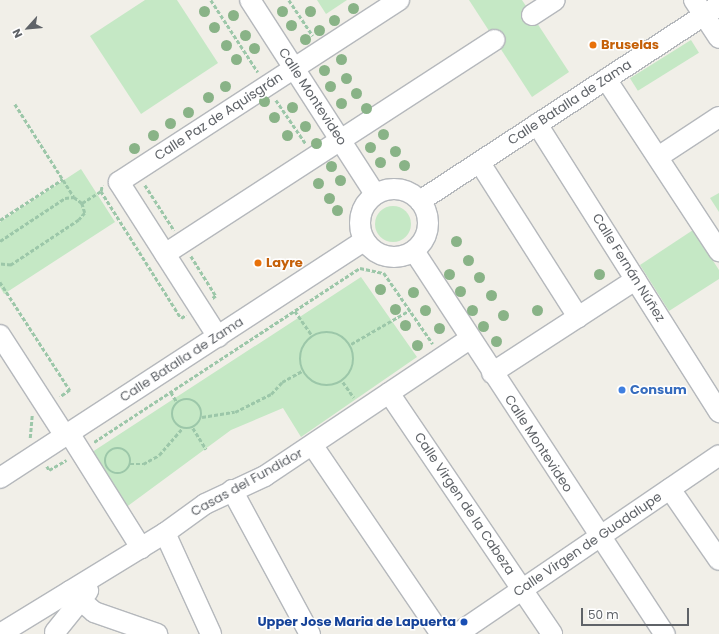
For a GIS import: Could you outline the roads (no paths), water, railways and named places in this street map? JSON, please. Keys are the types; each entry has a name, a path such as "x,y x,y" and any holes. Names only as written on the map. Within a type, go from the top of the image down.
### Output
{"street":[{"name":"Calle Montevideo","path":"250,0 293,69 375,194"},
{"name":"Calle Paz de Aquisgrán","path":"165,254 119,182 399,0"},
{"path":"532,15 555,0"},
{"path":"705,7 719,38"},
{"name":"Calle Batalla de Zama","path":"420,201 606,79 705,7"},
{"path":"218,337 165,254 495,40"},
{"path":"606,79 658,157 713,230 719,251"},
{"path":"658,157 719,117"},
{"name":"Calle Fernán Núñez","path":"537,124 719,412"},
{"path":"480,162 578,317"},
{"path":"399,189 420,201 427,216 427,232 414,251 392,258 371,250 364,241 360,215 375,194 399,189"},
{"name":"Calle Batalla de Zama","path":"0,478 364,241"},
{"name":"Calle Montevideo","path":"414,251 598,538 665,634"},
{"path":"492,373 635,280"},
{"path":"0,335 67,435 80,451 141,548"},
{"name":"Casas del Fundidor","path":"0,634 37,612 75,596 107,568 166,533 205,504 232,490 265,476 313,446 470,339"},
{"name":"Calle Virgen de la Cabeza","path":"390,393 552,634"},
{"path":"313,446 441,634"},
{"name":"Calle Virgen de Guadalupe","path":"457,634 719,455"},
{"path":"670,489 719,560"},
{"path":"232,490 310,634"},
{"path":"166,533 211,634"},
{"path":"37,612 56,633 75,596 94,612 157,634"}],"place":[{"name":"Bruselas","path":"593,45"},
{"name":"Layre","path":"258,263"},
{"name":"Consum","path":"622,390"},
{"name":"Upper Jose Maria de Lapuerta","path":"464,622"}]}
